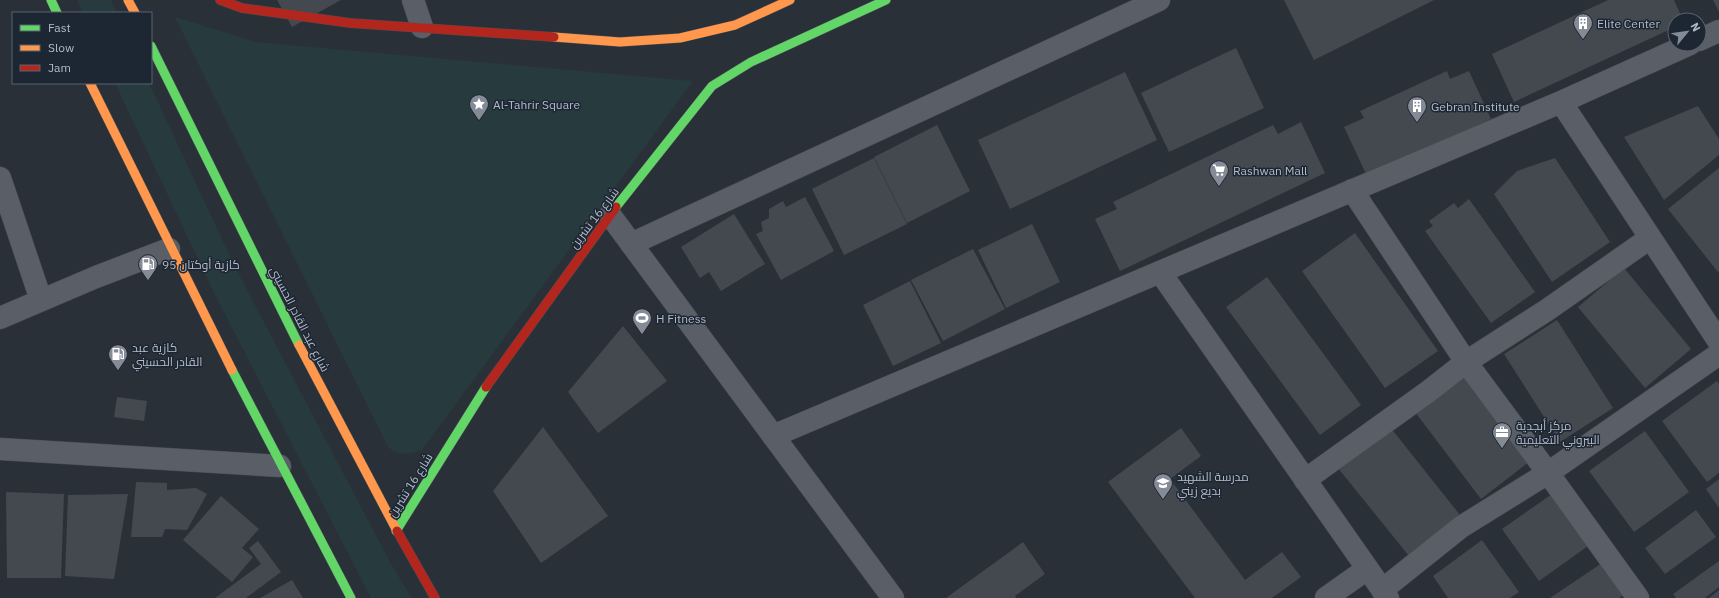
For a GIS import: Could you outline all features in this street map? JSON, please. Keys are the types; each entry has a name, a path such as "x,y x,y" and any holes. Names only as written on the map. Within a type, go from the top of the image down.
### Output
{"street":[{"path":"51,0 57,12"},
{"path":"128,0 134,12"},
{"path":"220,0 242,8 350,24 422,27 620,42 680,38 735,24 790,0"},
{"path":"413,0 422,27"},
{"name":"شارع 16 تشرين","path":"396,531 493,376 610,215 681,123 712,86 751,62 886,0"},
{"path":"631,244 1159,0"},
{"path":"1707,36 1719,31"},
{"name":"شارع عبد القادر الحسيني","path":"152,48 271,289 396,531 435,598"},
{"path":"773,436 1561,102 1672,52"},
{"path":"90,84 169,249 280,466 351,598"},
{"path":"1561,102 1719,342"},
{"path":"0,178 41,300"},
{"path":"1352,190 1466,362 1548,472 1638,598"},
{"path":"610,215 893,598"},
{"path":"1305,480 1429,391 1466,362 1547,310 1650,238"},
{"path":"0,318 96,276 169,249"},
{"path":"1160,272 1385,594 1461,527 1548,472 1719,354"},
{"path":"0,449 280,466"},
{"path":"1326,598 1367,569"}],"green space":[{"path":"77,0 111,0 117,12 83,12"},
{"path":"175,17 256,42 693,81 422,450 405,454 396,452 388,447"},
{"path":"115,84 149,84 236,269 391,564 412,598 371,598 213,291"}],"building":[{"path":"277,0 341,0 292,27"},
{"path":"1284,0 1434,0 1314,60"},
{"name":"Elite Center","path":"1608,0 1674,0 1679,12 1667,12 1667,31 1514,102 1492,54"},
{"path":"1713,0 1719,0 1719,12"},
{"path":"1236,48 1264,108 1169,152 1141,93"},
{"name":"Gebran Institute","path":"1447,71 1450,79 1469,71 1491,119 1367,176 1344,127 1364,118 1360,111"},
{"path":"1125,72 1157,140 1010,209 978,140"},
{"path":"1698,106 1719,139 1719,155 1664,200 1624,137"},
{"name":"Rashwan Mall","path":"1301,122 1325,173 1120,271 1095,219 1117,209 1113,202 1273,125 1278,134"},
{"path":"937,125 970,191 907,223 874,157"},
{"path":"874,158 907,224 844,255 812,189"},
{"path":"1555,158 1610,242 1552,282 1494,194 1517,171"},
{"path":"1719,168 1719,271 1718,272 1668,209"},
{"path":"805,197 834,251 781,280 756,234 763,231 761,222 769,218 769,209 783,201 786,207"},
{"path":"1469,199 1535,292 1491,323 1425,231 1433,226 1429,221 1454,203 1458,208"},
{"path":"734,214 765,264 721,291 709,272 700,278 681,247"},
{"path":"1032,224 1060,282 1006,308 978,250"},
{"path":"1355,233 1438,351 1385,388 1302,271"},
{"path":"973,249 1005,309 943,341 911,280"},
{"path":"1624,268 1691,349 1645,388 1578,307"},
{"path":"1267,277 1361,405 1320,435 1226,307"},
{"path":"910,281 941,343 893,366 863,305"},
{"path":"1557,320 1613,408 1560,442 1504,354"},
{"path":"623,326 667,381 598,433 568,392"},
{"path":"1463,375 1529,462 1481,499 1415,412"},
{"path":"1717,381 1719,384 1719,473 1707,482 1662,421"},
{"path":"117,397 147,401 144,421 114,417"},
{"path":"543,427 608,516 541,563 493,491"},
{"path":"1390,427 1460,515 1409,556 1338,468"},
{"path":"1181,428 1201,456 1170,479 1245,580 1282,552 1301,577 1272,598 1195,598 1108,482"},
{"path":"1645,431 1689,492 1634,532 1589,471"},
{"path":"1719,479 1719,508 1706,489"},
{"path":"136,482 167,483 167,490 196,488 207,494 187,530 165,529 162,537 131,537"},
{"path":"6,492 64,494 61,578 7,578"},
{"path":"128,494 114,579 65,576 68,495"},
{"path":"1552,494 1588,546 1539,581 1502,529"},
{"path":"221,496 259,529 242,548 253,557 232,582 183,540"},
{"path":"1696,510 1716,537 1665,574 1645,548"},
{"path":"1482,540 1519,592 1510,598 1448,598 1433,576"},
{"path":"258,541 281,572 246,598 215,598 261,564 249,548"},
{"path":"1023,542 1045,574 1015,596 1016,598 946,598"},
{"path":"1719,561 1719,587 1705,598 1676,598 1673,594"},
{"path":"1602,563 1624,595 1619,598 1550,598"},
{"path":"292,580 303,598 260,598"},
{"path":"1719,590 1719,598 1709,598"}],"traffic: fast":[{"path":"51,0 57,12"},
{"path":"616,207 712,86 751,62 886,0"},
{"path":"152,48 299,345"},
{"path":"232,370 351,598"},
{"path":"396,531 486,387"}],"traffic: slow":[{"path":"128,0 134,12"},
{"path":"554,37 620,42 680,38 735,25 790,0"},
{"path":"90,84 232,370"},
{"path":"299,345 397,531"}],"traffic: jam":[{"path":"220,0 242,8 350,23 554,37"},
{"path":"486,387 616,207"},
{"path":"397,531 435,598"}],"place":[{"name":"Elite Center","path":"1583,40"},
{"name":"Al-Tahrir Square","path":"479,121"},
{"name":"Gebran Institute","path":"1417,123"},
{"name":"Rashwan Mall","path":"1219,187"},
{"name":"كازية أوكتان 95","path":"148,281"},
{"name":"H Fitness","path":"642,335"},
{"name":"كازية عبد القادر الحسيني","path":"118,371"},
{"name":"مركز أبجدية البيروني التعليمية","path":"1502,449"},
{"name":"مدرسة الشهيد بديع زيني","path":"1163,500"}]}
